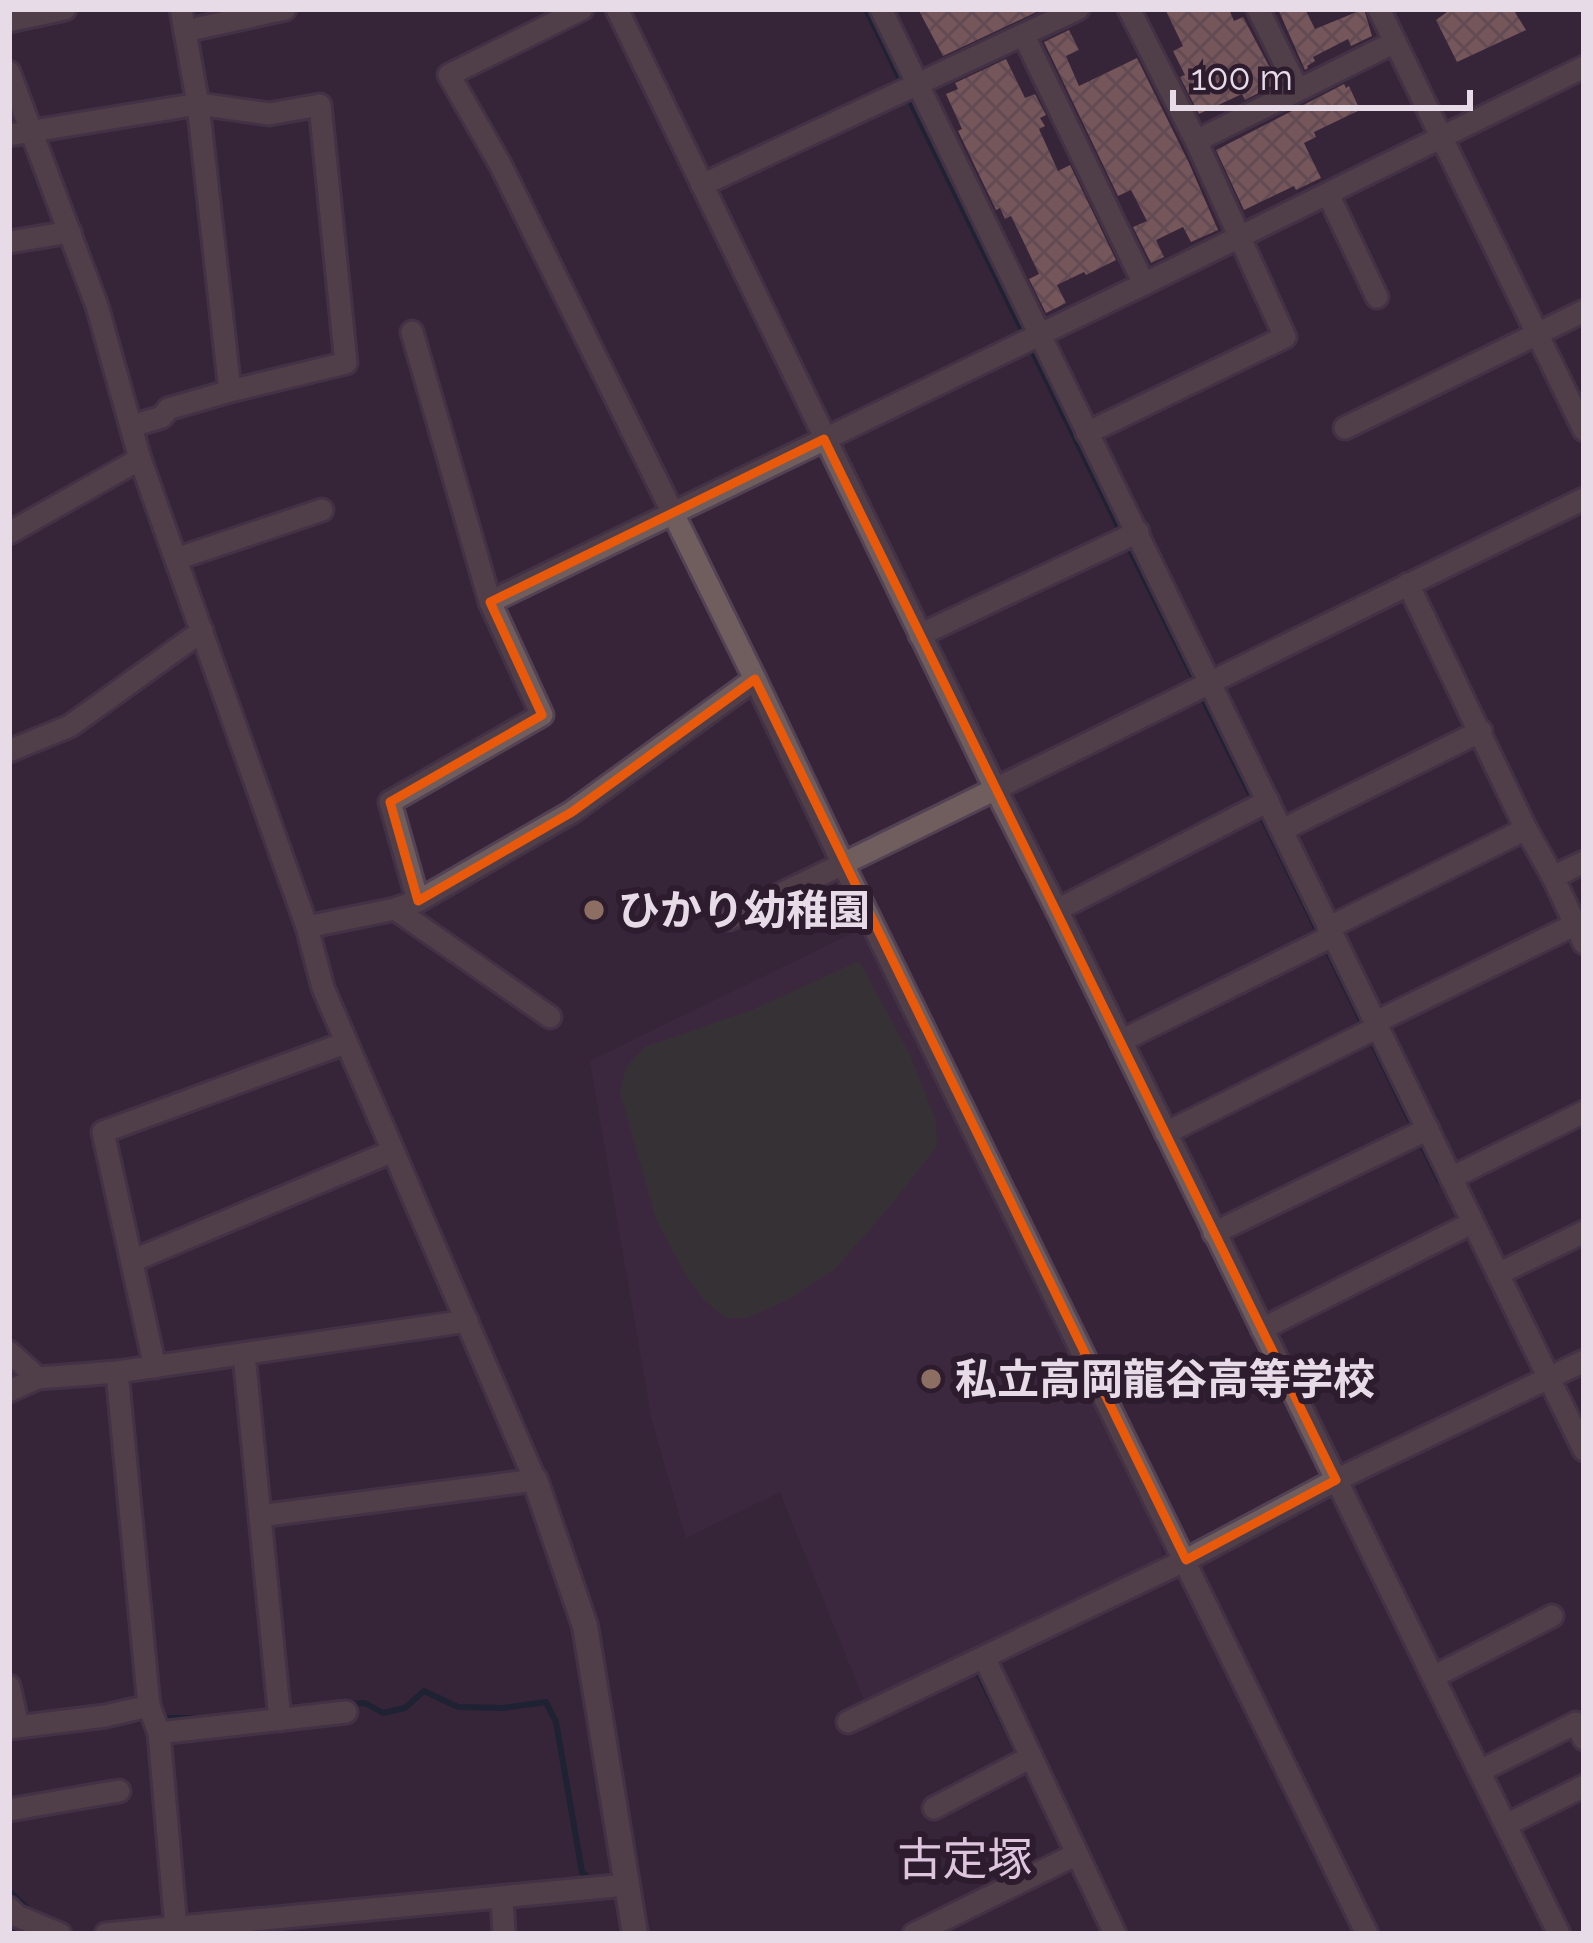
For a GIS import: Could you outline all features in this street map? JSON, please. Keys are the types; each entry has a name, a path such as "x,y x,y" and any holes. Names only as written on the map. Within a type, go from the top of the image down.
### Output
{"street":[{"path":"9,21 65,9"},
{"path":"230,392 198,104 183,20 285,9"},
{"path":"582,9 448,75 500,164 755,679 1367,1934"},
{"path":"617,9 1559,1934"},
{"path":"881,9 908,89 1031,339 1087,434 1129,536 1202,688 1260,805 1282,830 1325,937 1584,1450"},
{"path":"703,185 1078,9"},
{"path":"1087,434 1285,337 1130,9"},
{"path":"1258,9 1298,90"},
{"path":"1379,9 1584,430"},
{"path":"1024,36 1144,284"},
{"path":"1196,141 1395,41"},
{"path":"490,602 1584,67"},
{"path":"9,72 97,307 140,460 307,927 323,988 535,1480 584,1625 635,1934"},
{"path":"9,135 198,104 269,114 320,105 346,363 168,409 162,417 132,426"},
{"path":"1328,194 1377,297"},
{"path":"9,242 70,232"},
{"path":"1345,428 1584,311"},
{"path":"412,332 490,602 542,715 389,802 418,901"},
{"path":"9,533 140,460"},
{"path":"729,919 1584,499"},
{"path":"176,559 322,510"},
{"path":"920,634 1129,536"},
{"path":"1166,1133 1372,1029 1579,934 1408,584"},
{"path":"9,751 70,726 202,631"},
{"path":"307,927 418,901 572,812 755,679"},
{"path":"1282,830 1480,731"},
{"path":"1058,910 1260,805"},
{"path":"1121,1041 1526,829"},
{"path":"1553,877 1584,862"},
{"path":"395,908 550,1017"},
{"path":"155,1367 103,1132 345,1043"},
{"path":"1450,1178 1584,1112"},
{"path":"1214,1232 1420,1132"},
{"path":"132,1261 393,1151"},
{"path":"1262,1329 1472,1223"},
{"path":"1498,1274 1584,1232"},
{"path":"9,1391 38,1378 155,1367 467,1321"},
{"path":"9,1352 38,1378"},
{"path":"244,1354 280,1720"},
{"path":"848,1723 1584,1361"},
{"path":"117,1372 149,1706 159,1733 176,1928"},
{"path":"260,1516 535,1480"},
{"path":"1433,1677 1552,1616"},
{"path":"984,1657 1115,1934"},
{"path":"9,1686 14,1727 149,1706"},
{"path":"159,1733 346,1712"},
{"path":"1480,1772 1576,1723 1584,1739"},
{"path":"934,1808 1031,1757"},
{"path":"1506,1825 1584,1786"},
{"path":"9,1810 119,1791"},
{"path":"914,1934 1077,1854"},
{"path":"106,1934 626,1885"},
{"path":"502,1898 505,1934"},
{"path":"13,1912 60,1934"}],"highlighted area":[{"path":"824,439 1336,1480 1186,1560 755,679 572,812 418,901 390,802 542,715 490,602"}],"shaded area":[{"path":"863,928 1160,1532 1162,1562 866,1705 780,1492 686,1538 652,1421 590,1061"}],"green space":[{"path":"859,961 910,1055 936,1121 937,1146 836,1268 791,1298 747,1318 726,1318 704,1300 684,1272 656,1219 620,1092 626,1067 645,1047 752,1010"}],"building":[{"path":"918,9 1043,9 943,56"},
{"path":"1165,9 1229,9 1234,21 1243,17 1278,83 1245,100 1242,94 1199,114 1180,77 1185,75 1173,51 1183,46"},
{"path":"1278,9 1305,9 1315,29 1364,9 1372,36 1351,46 1348,39 1313,57 1315,61 1305,70"},
{"path":"1451,9 1513,9 1526,30 1457,62 1436,20"},
{"path":"1069,30 1079,50 1066,56 1079,86 1137,58 1218,230 1191,242 1183,227 1156,240 1164,257 1151,263 1133,227 1147,221 1131,190 1118,196 1044,42"},
{"path":"1006,59 1025,98 1035,94 1046,115 1040,118 1045,126 1039,129 1058,171 1070,165 1116,260 1057,285 1066,303 1046,313 1029,279 1039,274 1011,216 1005,219 1000,208 996,210 958,131 962,129 946,94 958,89 955,83"},
{"path":"1344,84 1360,110 1314,132 1316,137 1304,143 1321,178 1244,210 1216,150"}],"waterway":[{"path":"866,9 903,85"},
{"path":"908,97 1121,532"},
{"path":"1127,544 1196,683"},
{"path":"1201,695 1254,802"},
{"path":"1260,813 1320,936"},
{"path":"1326,948 1365,1028"},
{"path":"1371,1040 1440,1182"},
{"path":"978,1673 1021,1759"},
{"path":"348,1704 365,1703 383,1713 405,1708 424,1691 458,1707 546,1702 556,1722 582,1872 594,1883"},
{"path":"283,1708 323,1704"},
{"path":"122,1722 204,1718"},
{"path":"9,1891 34,1915"}],"place":[{"name":"ひかり幼稚園","path":"594,910"},
{"name":"私立高岡龍谷高等学校","path":"931,1379"}],"district":[{"name":"古定塚","path":"965,1859"}]}
